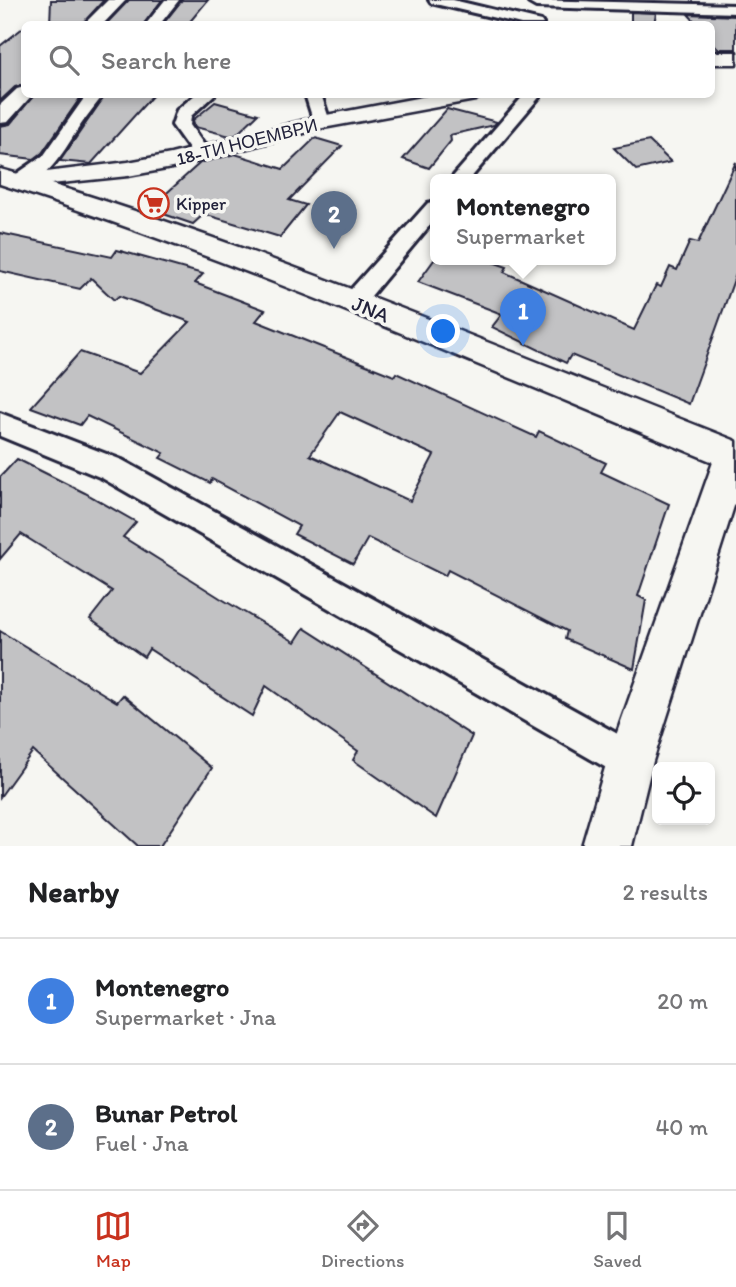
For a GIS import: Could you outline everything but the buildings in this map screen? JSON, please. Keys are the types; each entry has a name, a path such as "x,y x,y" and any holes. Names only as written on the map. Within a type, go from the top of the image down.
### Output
{"street":[{"path":"96,21 118,0"},
{"path":"155,21 172,0"},
{"path":"436,0 524,21"},
{"path":"536,4 736,9"},
{"path":"715,58 736,58"},
{"path":"0,117 21,96"},
{"path":"9,178 41,170 56,155 72,125 93,98"},
{"path":"200,152 181,125 183,114 202,98"},
{"path":"314,98 321,122"},
{"name":"18-ТИ НОЕМВРИ","path":"9,178 128,169 172,161 321,122 453,98"},
{"path":"464,174 531,98"},
{"path":"135,199 172,161"},
{"name":"JNA","path":"9,178 135,199 352,302 735,451"},
{"path":"352,302 430,214"},
{"path":"0,424 112,469 630,761"},
{"path":"607,846 630,761 735,451"}],"place":[{"name":"Kipper","path":"153,204"},
{"name":"Bunar Petrol","path":"334,249"},
{"name":"Montenegro","path":"523,346"}]}
